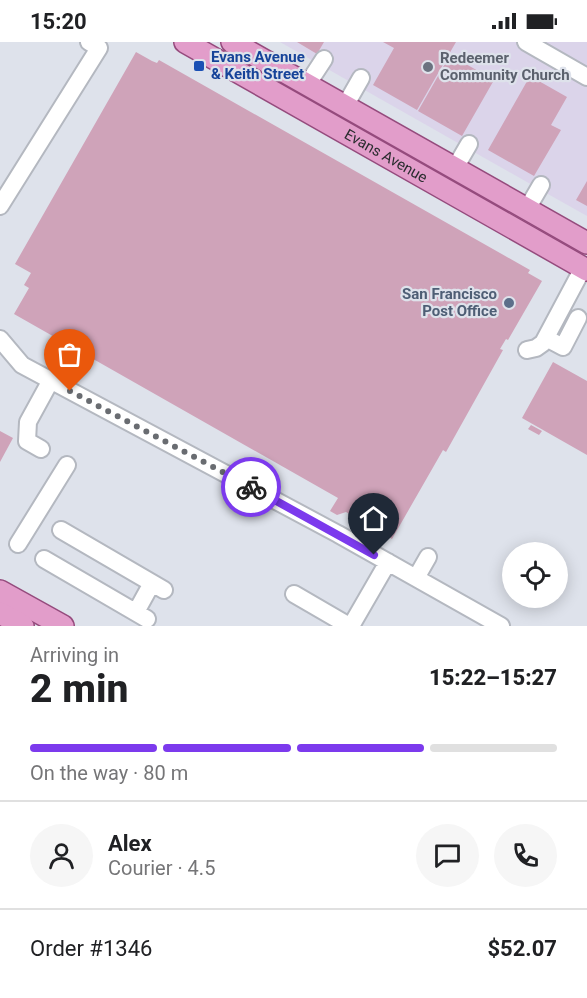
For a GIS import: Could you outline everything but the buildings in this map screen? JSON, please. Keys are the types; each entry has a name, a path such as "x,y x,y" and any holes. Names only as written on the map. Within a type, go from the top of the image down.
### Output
{"main road":[{"name":"Evans Avenue","path":"185,42 586,266"},
{"name":"Evans Avenue","path":"235,43 587,243"},
{"path":"0,591 63,626"},
{"path":"0,613 23,626"}],"street":[{"path":"0,206 99,48 89,42"},
{"path":"526,42 587,76"},
{"path":"225,64 235,43"},
{"path":"307,85 324,59"},
{"path":"345,106 361,78"},
{"path":"455,168 469,144"},
{"path":"527,209 541,185"},
{"path":"527,350 540,346 546,338 586,266"},
{"path":"546,338 563,347 578,318"},
{"path":"0,339 22,365 388,562 501,626"},
{"path":"41,449 27,441 28,422 51,380"},
{"path":"18,544 67,465"},
{"path":"44,559 142,616 158,587 61,530"},
{"path":"416,578 428,557"},
{"path":"294,594 355,625 388,562"}],"shaded area":[{"path":"280,42 587,42 587,216 555,198"}],"way so far":[{"path":"70,391 251,487"}],"place":[{"name":"Evans Avenue & Keith Street","path":"199,66"},
{"name":"Redeemer Community Church","path":"428,67"},
{"name":"San Francisco Post Office","path":"509,303"}],"route":[{"path":"251,487 374,555"}]}
